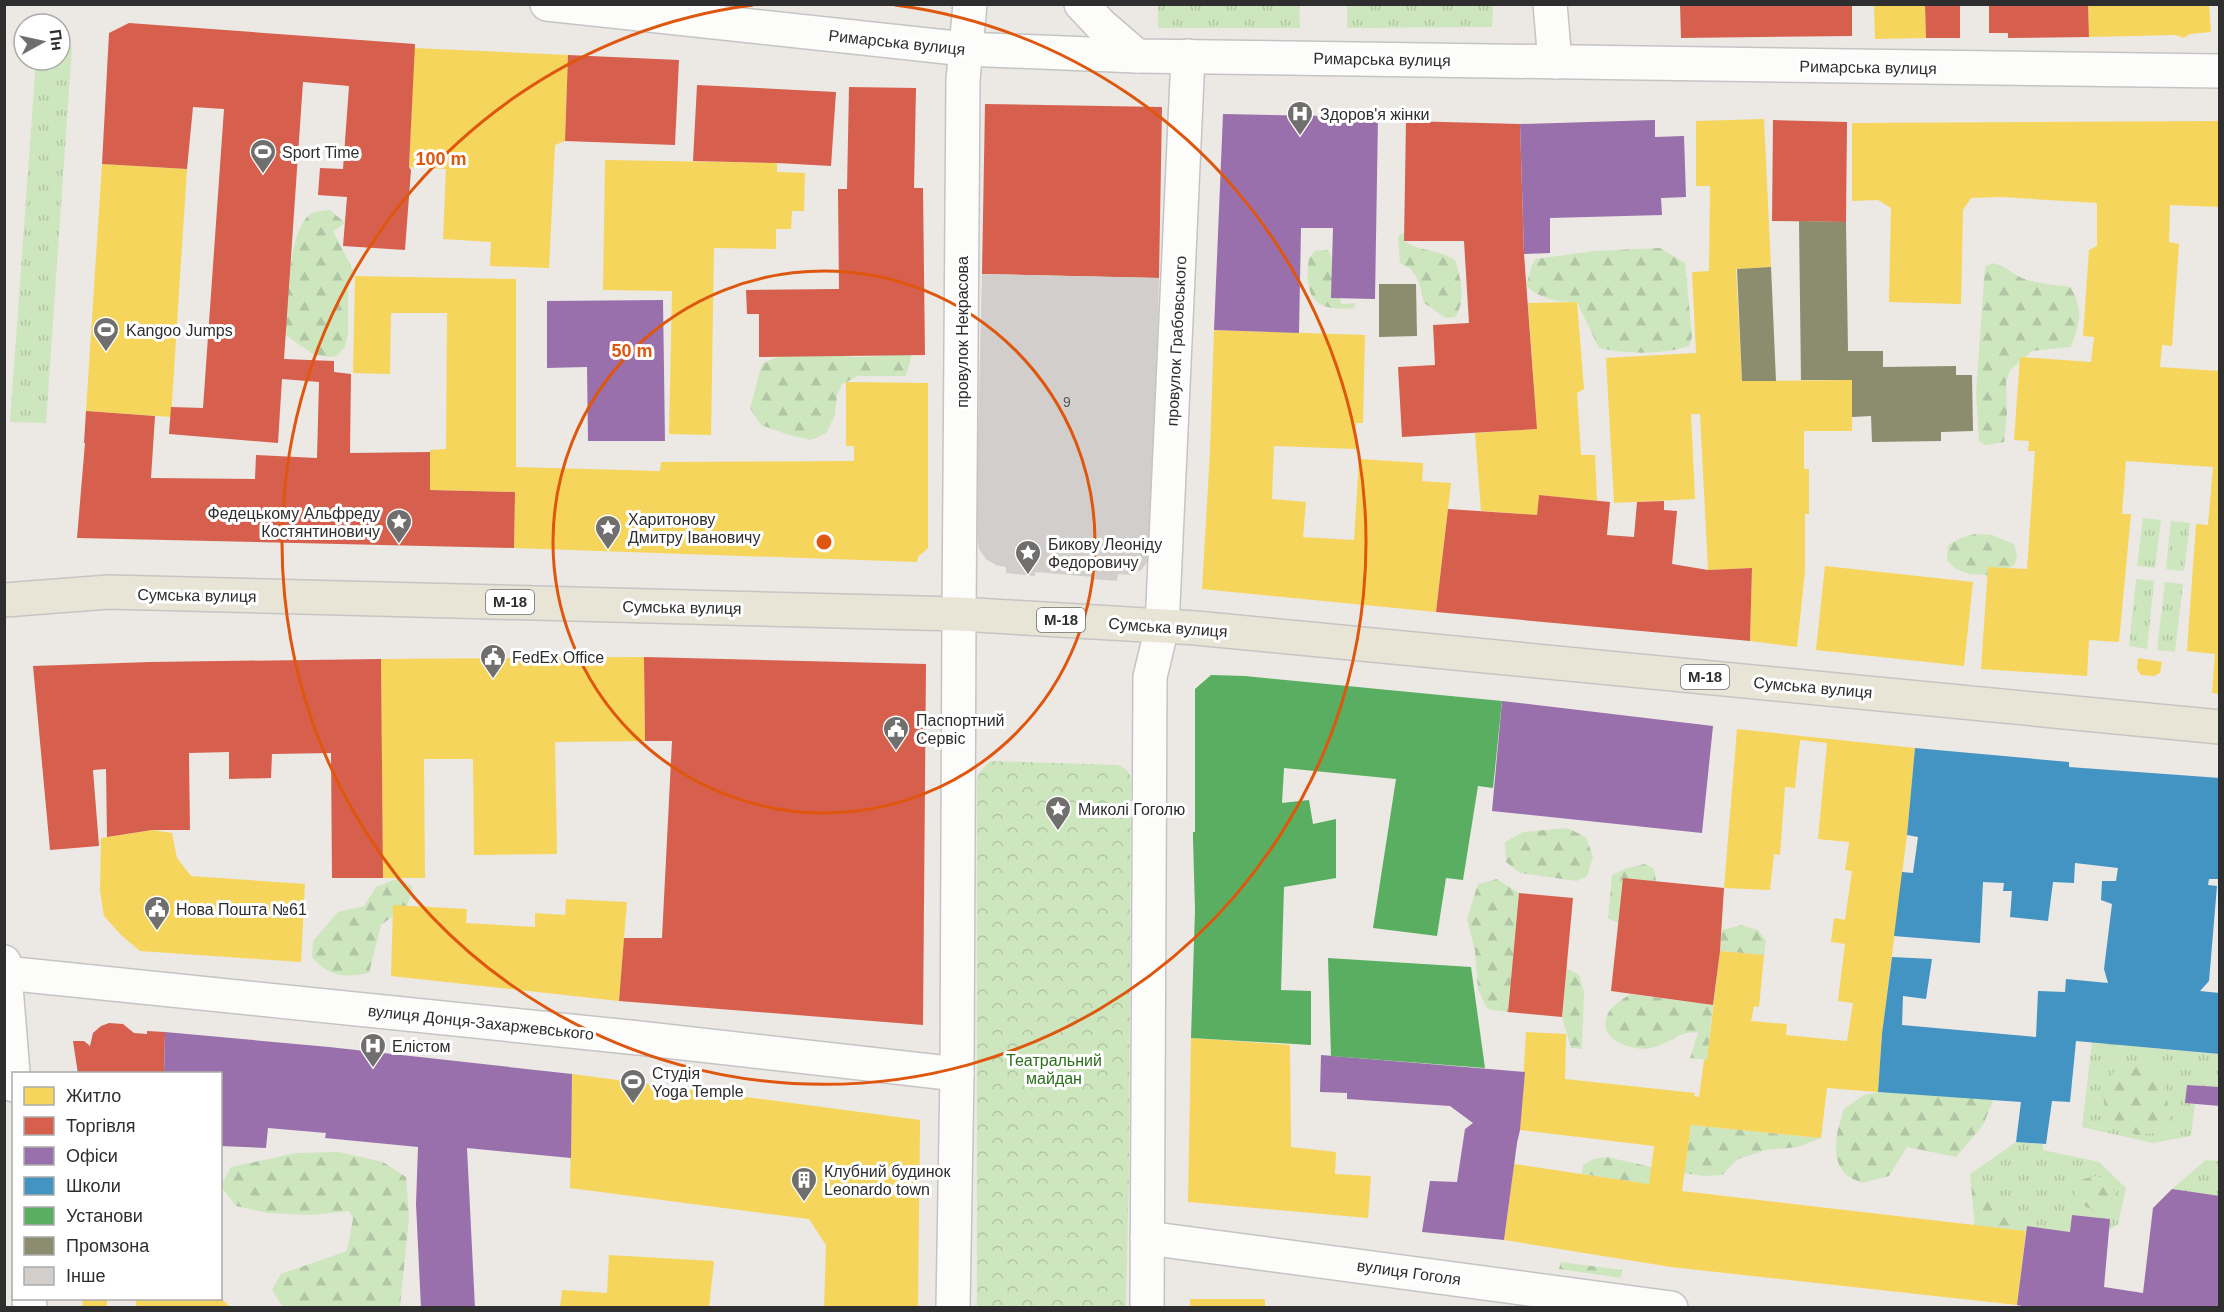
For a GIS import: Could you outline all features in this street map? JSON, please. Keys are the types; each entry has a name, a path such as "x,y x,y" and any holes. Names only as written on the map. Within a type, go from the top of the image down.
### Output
{"main road":[{"name":"Сумська вулиця","path":"4,600 110,592 959,614 1162,627 2220,727"}],"street":[{"name":"Римарська вулиця","path":"547,4 965,49 1137,56 2220,71"},
{"name":"провулок Некрасова","path":"959,614 965,49 970,4"},
{"path":"1081,4 1137,56"},
{"path":"1550,4 1555,62"},
{"name":"провулок Грабовського","path":"1162,627 1188,56"},
{"path":"953,1308 957,1074 959,614"},
{"path":"1147,1308 1150,677 1162,627"},
{"path":"5,968 13,1072"},
{"name":"вулиця Донця-Захаржевського","path":"5,968 957,1074"},
{"name":"вулиця Гоголя","path":"1147,1238 1625,1304 1671,1308"}],"green space":[{"path":"1158,5 1299,5 1300,28 1158,28"},
{"path":"1347,5 1493,5 1492,27 1347,28"},
{"path":"35,72 70,72 46,423 10,422"},
{"path":"330,210 345,223 333,231 353,270 348,290 348,334 345,347 337,356 329,357 313,354 284,334 287,288 298,234 304,221 312,213"},
{"path":"1406,232 1404,241 1411,245 1455,260 1461,282 1461,297 1455,317 1446,318 1424,303 1414,274 1400,263 1398,236"},
{"path":"1660,248 1685,263 1692,337 1689,346 1644,353 1599,348 1577,302 1550,299 1526,286 1536,259 1594,251"},
{"path":"1328,250 1336,266 1341,304 1356,303 1354,308 1340,309 1320,304 1310,292 1309,258 1315,251"},
{"path":"1992,263 2027,280 2070,287 2078,303 2079,317 2071,347 2032,351 2010,370 2006,382 2007,414 2004,442 1985,445 1979,441 1976,393 1985,267"},
{"path":"805,349 832,355 858,357 910,350 911,358 906,376 858,376 842,384 837,395 835,415 826,433 811,440 761,425 750,408 762,364 781,355"},
{"path":"2143,518 2161,520 2155,568 2137,566"},
{"path":"2171,521 2190,523 2184,571 2166,569"},
{"path":"1975,534 1992,535 2014,544 2017,557 2015,564 2000,576 1969,574 1956,569 1947,560 1948,545"},
{"path":"2136,579 2154,581 2147,649 2129,646"},
{"path":"2165,582 2183,584 2175,652 2157,650"},
{"name":"Театральний майдан","path":"990,761 1118,765 1127,770 1131,777 1126,1307 977,1307 977,780 980,772"},
{"path":"1567,828 1586,837 1593,857 1587,876 1577,881 1520,873 1506,862 1505,842 1523,832"},
{"path":"1645,864 1654,869 1656,881 1618,923 1608,918 1612,875 1627,868"},
{"path":"399,878 413,887 407,906 381,925 369,973 338,974 318,964 312,957 313,941 338,912 364,906 376,887"},
{"path":"1497,879 1519,893 1508,1012 1487,1009 1478,989 1475,951 1467,919 1478,884"},
{"path":"1741,925 1758,930 1766,941 1764,955 1720,951 1722,930"},
{"path":"1566,968 1579,975 1584,992 1582,1049 1571,1048 1562,1017"},
{"path":"1630,994 1713,1005 1707,1060 1690,1058 1698,1033 1685,1034 1644,1049 1627,1046 1612,1038 1605,1024 1607,1016 1614,1006"},
{"path":"2092,1042 2219,1054 2219,1087 2187,1085 2186,1103 2195,1104 2191,1136 2153,1143 2082,1127"},
{"path":"2141,1061 2161,1074 2170,1113 2165,1132 2136,1135 2107,1120 2103,1095 2117,1065"},
{"path":"1878,1092 1994,1099 1983,1125 1956,1157 1907,1147 1889,1176 1862,1183 1846,1174 1838,1163 1836,1148 1838,1132 1844,1109 1864,1095"},
{"path":"1691,1125 1821,1138 1798,1147 1766,1150 1738,1159 1722,1175 1704,1176 1684,1173"},
{"path":"2016,1142 2043,1144 2043,1150 2099,1162 2126,1188 2118,1224 2109,1230 2110,1219 2073,1215 2070,1232 2027,1226 2026,1231 1975,1225 1970,1174"},
{"path":"339,1152 383,1162 406,1177 409,1217 400,1307 283,1307 272,1290 281,1274 347,1251 353,1219 349,1211 312,1215 268,1213 236,1206 222,1184 231,1167 297,1153"},
{"path":"1607,1157 1651,1167 1649,1184 1582,1174 1583,1165 1594,1159"},
{"path":"2206,1160 2219,1161 2219,1196 2172,1189"},
{"path":"1974,1171 1983,1199 1999,1200 2015,1209 2019,1230 1975,1225 1970,1174"},
{"path":"2096,1176 2109,1179 2115,1194 2112,1206 2104,1214 2074,1199 2077,1185 2086,1178"},
{"path":"1561,1262 1622,1270 1621,1278 1559,1269"}],"building: Житло":[{"path":"1874,4 1925,4 1926,38 1875,39"},
{"path":"2088,4 2209,4 2211,32 2190,34 2183,38 2176,35 2089,37"},
{"path":"414,48 568,55 565,141 555,145 549,268 490,266 491,242 443,239 446,169 409,167"},
{"path":"1764,119 1771,267 1736,269 1742,381 1852,380 1852,431 1804,431 1804,469 1809,469 1809,514 1805,514 1805,571 1797,647 1750,641 1752,568 1708,570 1700,414 1691,414 1695,499 1614,503 1606,358 1696,353 1692,272 1709,271 1710,186 1696,186 1696,121"},
{"path":"2220,121 2220,207 2170,205 2169,242 2179,244 2172,346 2162,345 2160,367 2220,371 2220,694 2212,693 2215,654 2187,651 2196,524 2208,525 2213,467 2126,461 2122,514 2131,514 2119,642 2089,640 2087,676 1981,669 1988,567 2027,569 2035,451 2028,451 2029,441 2014,440 2020,357 2091,362 2094,337 2083,336 2089,250 2097,246 2097,203 2001,197 1971,198 1963,210 1961,304 1889,302 1891,208 1878,200 1852,201 1852,123"},
{"path":"605,160 777,163 777,172 805,173 804,211 792,211 791,229 776,229 776,249 714,248 711,435 669,434 672,291 603,290"},
{"path":"102,164 187,169 171,417 86,411"},
{"path":"355,276 516,279 516,467 660,471 661,462 854,461 854,446 846,446 846,382 928,383 928,548 918,557 917,562 514,548 515,492 430,490 430,450 446,449 447,313 391,313 390,374 353,373"},
{"path":"1577,302 1584,389 1577,393 1581,455 1595,455 1597,501 1539,495 1537,515 1481,511 1475,433 1537,429 1528,303"},
{"path":"1214,330 1365,335 1363,423 1356,423 1356,449 1274,446 1272,499 1306,502 1303,537 1354,540 1359,459 1423,463 1422,481 1451,483 1436,612 1202,589"},
{"path":"1825,566 1973,582 1964,666 1816,650"},
{"path":"644,657 645,741 555,742 557,854 474,855 473,759 424,759 425,878 383,878 381,659"},
{"path":"2138,658 2162,662 2160,673 2154,676 2141,675 2137,669"},
{"path":"1737,729 1915,748 1907,835 1882,1034 1878,1092 1827,1088 1821,1138 1691,1125 1682,1191 2026,1231 2017,1305 1671,1267 1504,1240 1514,1164 1649,1184 1654,1146 1520,1130 1526,1032 1566,1034 1565,1079 1695,1093 1694,1096 1699,1097 1704,1060 1707,1060 1720,951 1764,955 1759,1007 1754,1006 1751,1021 1787,1024 1786,1035 1847,1041 1853,1003 1838,1001 1845,944 1831,942 1834,918 1845,920 1852,871 1845,870 1849,842 1818,839 1827,743 1800,740 1795,788 1785,787 1780,855 1774,854 1770,890 1724,888"},
{"path":"152,830 172,833 177,858 191,876 305,884 301,962 140,951 121,935 104,916 100,891 101,838"},
{"path":"566,899 627,902 619,1001 391,976 393,905 467,909 466,923 535,927 535,913 565,915"},
{"path":"1191,1038 1290,1045 1291,1147 1336,1152 1335,1174 1371,1176 1368,1218 1188,1202"},
{"name":"Клубний будинок Leonardo town","path":"572,1074 920,1120 918,1308 824,1308 826,1245 809,1219 570,1188"},
{"path":"609,1255 714,1261 709,1308 560,1308 562,1290 607,1293"},
{"path":"222,1299 231,1308 137,1308 135,1300"},
{"path":"1190,1299 1265,1299 1265,1308 1190,1308"},
{"path":"83,1300 107,1300 107,1308 82,1308"}],"building: Торгівля":[{"path":"1680,4 1852,4 1852,36 1681,38"},
{"path":"1925,4 1960,4 1960,38 1926,38"},
{"path":"1989,4 2088,4 2089,37 2008,38 2008,33 1989,33"},
{"path":"129,23 415,44 409,167 411,170 405,250 343,246 347,197 318,195 320,168 343,169 349,86 303,82 284,359 334,361 334,372 351,374 350,453 430,452 430,490 515,492 514,548 77,538 86,411 155,416 151,478 255,479 256,455 317,458 319,382 282,379 278,443 169,434 171,407 203,408 224,109 193,107 187,169 102,164 109,33"},
{"path":"568,55 679,60 675,145 565,141"},
{"path":"697,85 836,92 831,166 693,161"},
{"path":"849,87 916,88 914,188 923,188 925,355 759,357 759,314 747,314 746,290 839,289 838,189 847,189"},
{"path":"985,104 1162,107 1159,278 982,274"},
{"path":"1773,120 1847,122 1846,222 1772,221"},
{"path":"1406,121 1520,124 1524,254 1537,429 1402,437 1398,367 1435,365 1433,325 1469,323 1464,241 1404,241"},
{"path":"1539,495 1610,502 1607,535 1634,537 1637,502 1664,501 1664,510 1677,511 1672,564 1708,570 1752,568 1750,641 1436,612 1448,509 1537,515"},
{"path":"644,657 926,664 923,1025 619,1001 624,938 662,938 672,741 645,741"},
{"path":"381,659 383,878 332,878 331,753 272,754 271,778 229,779 229,752 189,753 190,830 152,830 107,837 106,769 93,770 99,846 50,850 33,666"},
{"path":"1623,878 1724,888 1720,951 1713,1005 1611,991"},
{"path":"1519,893 1573,898 1562,1017 1508,1012"},
{"path":"109,1023 123,1024 134,1033 165,1032 164,1072 78,1072 73,1041 84,1041 90,1046 93,1033"}],"building: Офіси":[{"path":"1223,114 1378,117 1375,299 1331,298 1333,228 1301,228 1299,333 1214,330"},
{"path":"1655,120 1655,137 1684,136 1686,197 1661,198 1662,215 1550,218 1550,253 1524,254 1520,124"},
{"path":"663,300 665,441 588,441 587,367 547,368 547,301"},
{"path":"1502,701 1713,726 1702,833 1492,811"},
{"path":"165,1032 329,1047 572,1074 571,1158 467,1148 475,1308 421,1308 416,1204 418,1147 325,1138 326,1133 268,1128 266,1148 222,1146 222,1072 164,1072"},
{"path":"1321,1055 1525,1072 1520,1130 1504,1240 1422,1232 1430,1181 1457,1182 1465,1129 1473,1123 1450,1106 1347,1099 1347,1093 1320,1092"},
{"path":"2187,1085 2220,1087 2220,1106 2185,1103"},
{"path":"2172,1189 2220,1196 2220,1308 2032,1308 2017,1305 2027,1226 2070,1232 2072,1215 2110,1219 2104,1287 2143,1293 2153,1208"}],"building: Школи":[{"path":"1915,748 2069,762 2069,767 2220,778 2220,879 2209,879 2208,885 2217,886 2209,981 2200,991 2220,993 2220,1054 2076,1041 2070,1102 2052,1101 2046,1144 2016,1142 2021,1102 1878,1092 1882,1034 1892,957 1932,959 1926,999 1903,996 1902,1025 2036,1037 2038,991 2065,992 2066,979 2108,983 2104,969 2112,904 2101,900 2102,881 2116,881 2118,868 2075,863 2074,883 2053,882 2048,921 2010,917 2012,891 2003,891 2004,883 1983,882 1980,943 1894,936 1902,872 1913,873 1918,837 1907,835"}],"building: Установи":[{"path":"1211,675 1245,676 1502,701 1493,788 1478,786 1463,880 1446,878 1437,936 1373,928 1396,779 1284,768 1282,803 1309,800 1313,824 1336,819 1336,878 1284,887 1281,990 1311,991 1311,1045 1191,1038 1195,910 1193,832 1195,832 1195,689"},
{"path":"1328,958 1471,967 1485,1068 1331,1056"}],"building: Промзона":[{"path":"1799,221 1846,222 1848,351 1883,351 1883,367 1956,366 1956,375 1972,375 1973,431 1941,432 1941,441 1872,442 1871,416 1852,417 1852,380 1801,380"},
{"path":"1771,267 1776,381 1742,381 1737,269"},
{"path":"1379,284 1416,284 1417,336 1379,337"}],"building: Інше":[{"path":"982,274 1159,278 1151,547 1148,561 1141,570 1130,575 1118,574 1117,581 1035,572 1035,576 1006,573 1006,567 996,565 986,559 979,549 976,525"}],"place":[{"name":"Здоров'я жінки","path":"1300,137"},
{"name":"Sport Time","path":"263,175"},
{"name":"Kangoo Jumps","path":"106,353"},
{"name":"Федецькому Альфреду Костянтиновичу","path":"399,545"},
{"name":"Харитонову Дмитру Івановичу","path":"608,551"},
{"name":"Бикову Леоніду Федоровичу","path":"1028,576"},
{"name":"FedEx Office","path":"493,680"},
{"name":"Паспортний Сервіс","path":"896,752"},
{"name":"Миколі Гоголю","path":"1058,832"},
{"name":"Нова Пошта №61","path":"157,932"},
{"name":"Елістом","path":"373,1069"},
{"name":"Студiя Yoga Temple","path":"633,1105"},
{"name":"Клубний будинок Leonardo town","path":"804,1203"}]}
